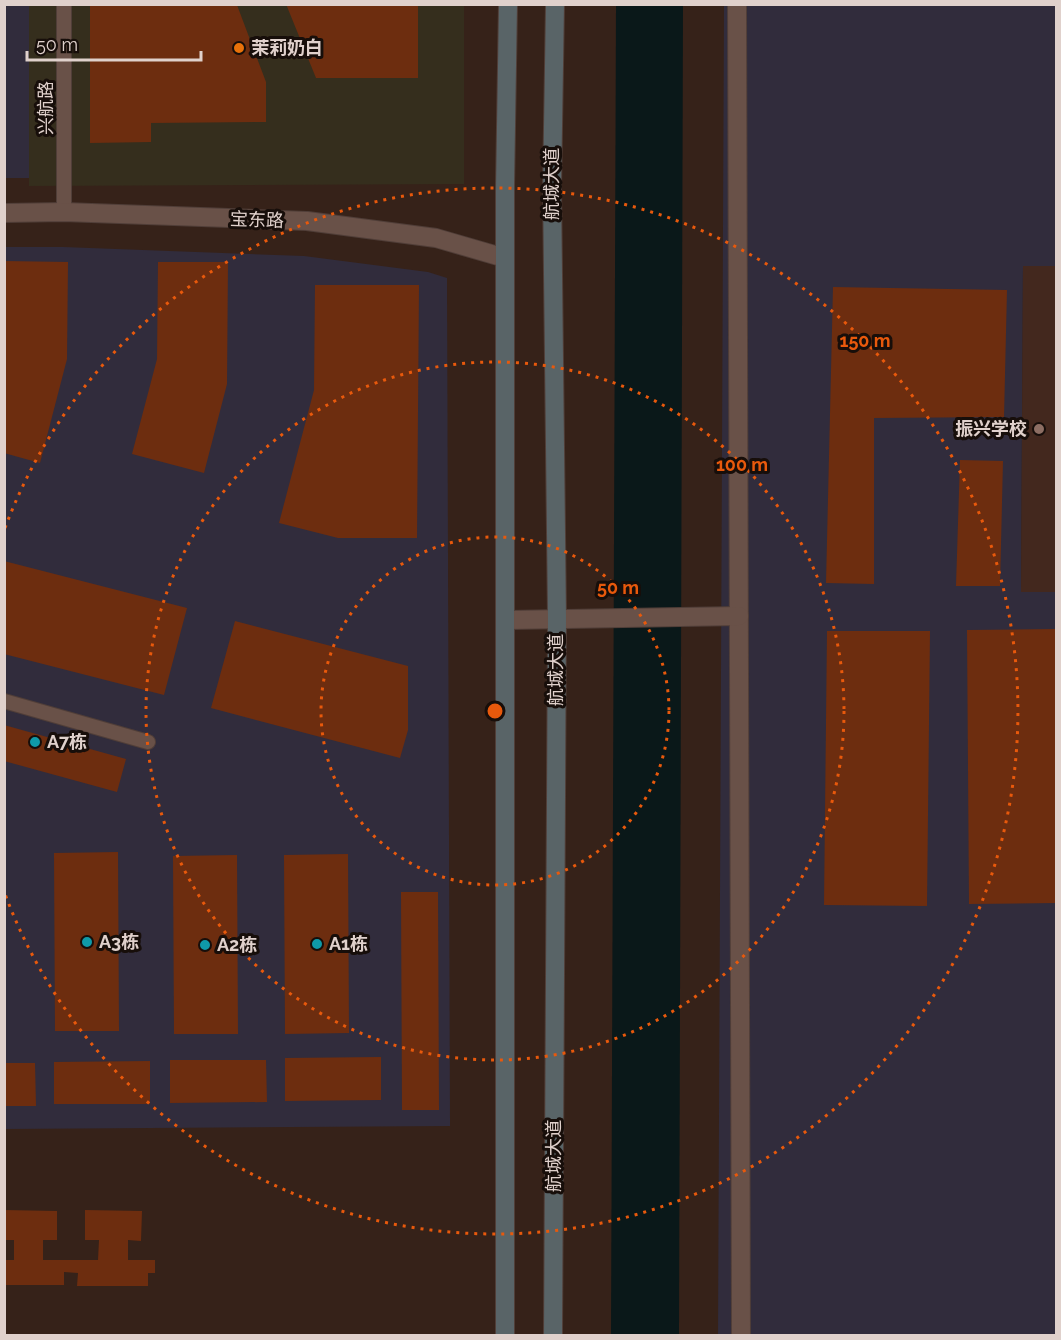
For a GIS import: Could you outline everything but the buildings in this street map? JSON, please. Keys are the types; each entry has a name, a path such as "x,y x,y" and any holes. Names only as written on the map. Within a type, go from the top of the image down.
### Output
{"main road":[{"path":"505,1335 505,258 508,4"},
{"name":"航城大道","path":"553,1335 556,619 552,188 555,4"}],"street":[{"path":"737,4 734,616 741,1335"},
{"name":"宝东路","path":"4,213 64,212 307,221 436,238 505,258"},
{"path":"505,620 734,616"}],"lane":[{"name":"兴航路","path":"64,4 64,212"},
{"path":"4,701 148,742"}],"shaded area":[{"path":"4,5 29,5 29,178 5,178"},
{"path":"29,5 464,5 464,184 29,186"},
{"path":"616,5 683,5 679,1335 611,1335"},
{"path":"724,5 1056,5 1056,266 1023,267 1021,592 1056,592 1056,1335 718,1336"},
{"path":"4,247 304,256 428,272 447,278 450,1126 5,1129"},
{"name":"振兴学校","path":"1023,266 1056,266 1056,592 1021,592"}],"place":[{"name":"茉莉奶白","path":"239,48"},
{"name":"振兴学校","path":"1039,429"},
{"name":"A7栋","path":"35,742"},
{"name":"A3栋","path":"87,942"},
{"name":"A1栋","path":"317,944"},
{"name":"A2栋","path":"205,945"}]}
